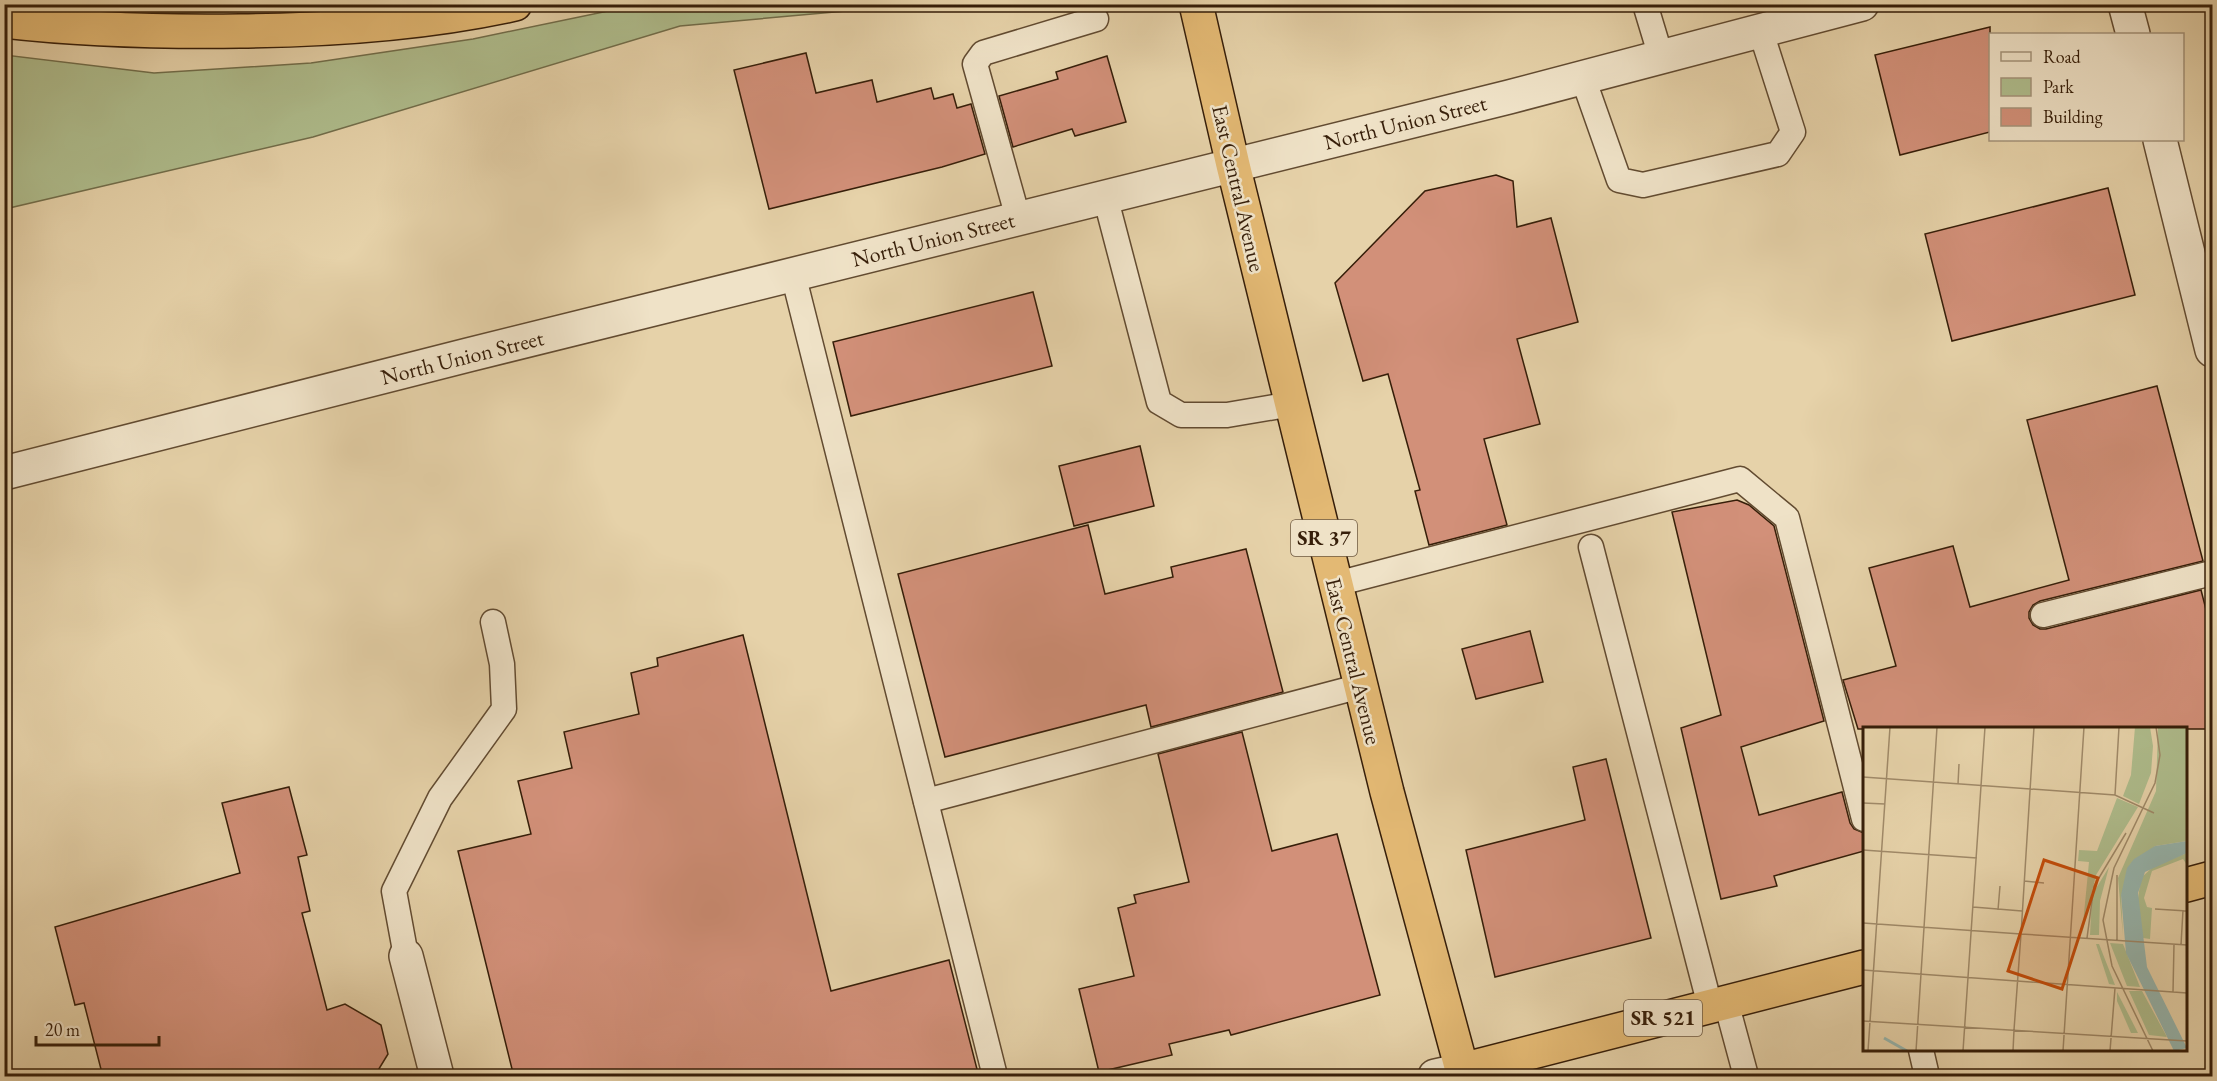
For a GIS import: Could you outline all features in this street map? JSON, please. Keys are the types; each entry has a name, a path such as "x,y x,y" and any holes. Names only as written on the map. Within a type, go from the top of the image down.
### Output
{"highway":[{"path":"4,21 37,25 170,32 296,30 375,26 491,10 515,4"},
{"name":"East Central Avenue","path":"1196,4 1233,165 1387,792 1448,1073"},
{"path":"2187,885 2212,878"},
{"name":"SR 521","path":"1448,1073 1863,967"}],"street":[{"name":"North Union Street","path":"4,473 1583,78 1661,57 1773,21 1862,4"},
{"path":"2126,4 2133,33"},
{"path":"2160,141 2212,350"},
{"path":"406,956 437,1077"}],"lane":[{"path":"1645,4 1661,57"},
{"path":"1018,218 975,63 983,53 1096,19"},
{"path":"1583,78 1619,180 1643,185 1778,154 1793,132 1773,21"},
{"path":"1106,196 1160,402 1181,415 1227,415 1292,404"},
{"path":"794,274 995,1077"},
{"path":"1336,584 1740,479 1787,518 1863,815"},
{"path":"1591,547 1718,1004 1746,1077"},
{"path":"2043,615 2212,573"},
{"path":"406,956 394,891 440,798 504,709 502,664 493,622"},
{"path":"926,801 1361,686"},
{"path":"1921,1051 1927,1077"}],"green space":[{"path":"11,5 374,5 342,10 173,13"},
{"path":"637,5 913,5 680,26 313,137 5,209 5,55 154,73 311,63 473,39"}],"building":[{"path":"1990,27 1989,132 1900,155 1875,55"},
{"path":"806,53 816,93 872,80 877,102 931,88 934,99 953,94 957,108 971,104 985,154 942,167 769,209 734,70"},
{"path":"1107,56 1126,122 1075,136 1072,129 1013,147 999,96 1058,79 1056,72"},
{"path":"1496,175 1513,181 1517,227 1551,218 1578,322 1517,339 1540,424 1484,439 1507,525 1429,545 1415,491 1420,490 1388,374 1363,381 1335,283 1425,191"},
{"path":"2108,188 2135,295 1952,341 1925,234"},
{"path":"1033,292 1052,366 851,416 833,342"},
{"path":"2157,386 2203,561 2040,601 2033,605 2029,618 2033,625 2046,629 2201,590 2212,633 2212,729 2187,729 2187,727 1863,727 1863,729 1858,729 1843,680 1896,666 1869,568 1953,546 1970,607 2069,580 2027,420"},
{"path":"1140,446 1154,506 1074,526 1059,466"},
{"path":"1737,500 1749,505 1774,526 1824,721 1741,747 1759,815 1842,792 1850,823 1854,829 1863,833 1863,851 1774,876 1777,886 1721,899 1681,728 1721,715 1672,512"},
{"path":"1088,525 1105,594 1173,577 1171,567 1246,549 1283,692 1151,727 1146,705 945,757 898,574"},
{"path":"1530,631 1543,682 1476,699 1462,649"},
{"path":"743,635 831,991 949,960 979,1077 514,1077 458,851 531,834 518,781 572,768 564,732 639,714 631,673 658,666 657,658"},
{"path":"1242,732 1272,851 1337,834 1380,995 1231,1035 1229,1030 1169,1044 1172,1055 1099,1072 1079,989 1134,976 1118,908 1136,903 1134,895 1189,882 1158,754"},
{"path":"1606,759 1651,938 1495,977 1466,850 1585,820 1573,767"},
{"path":"289,787 307,855 298,857 310,911 302,913 327,1010 345,1004 381,1025 388,1054 374,1077 103,1077 84,1003 75,1005 55,927 240,873 222,803"}]}
